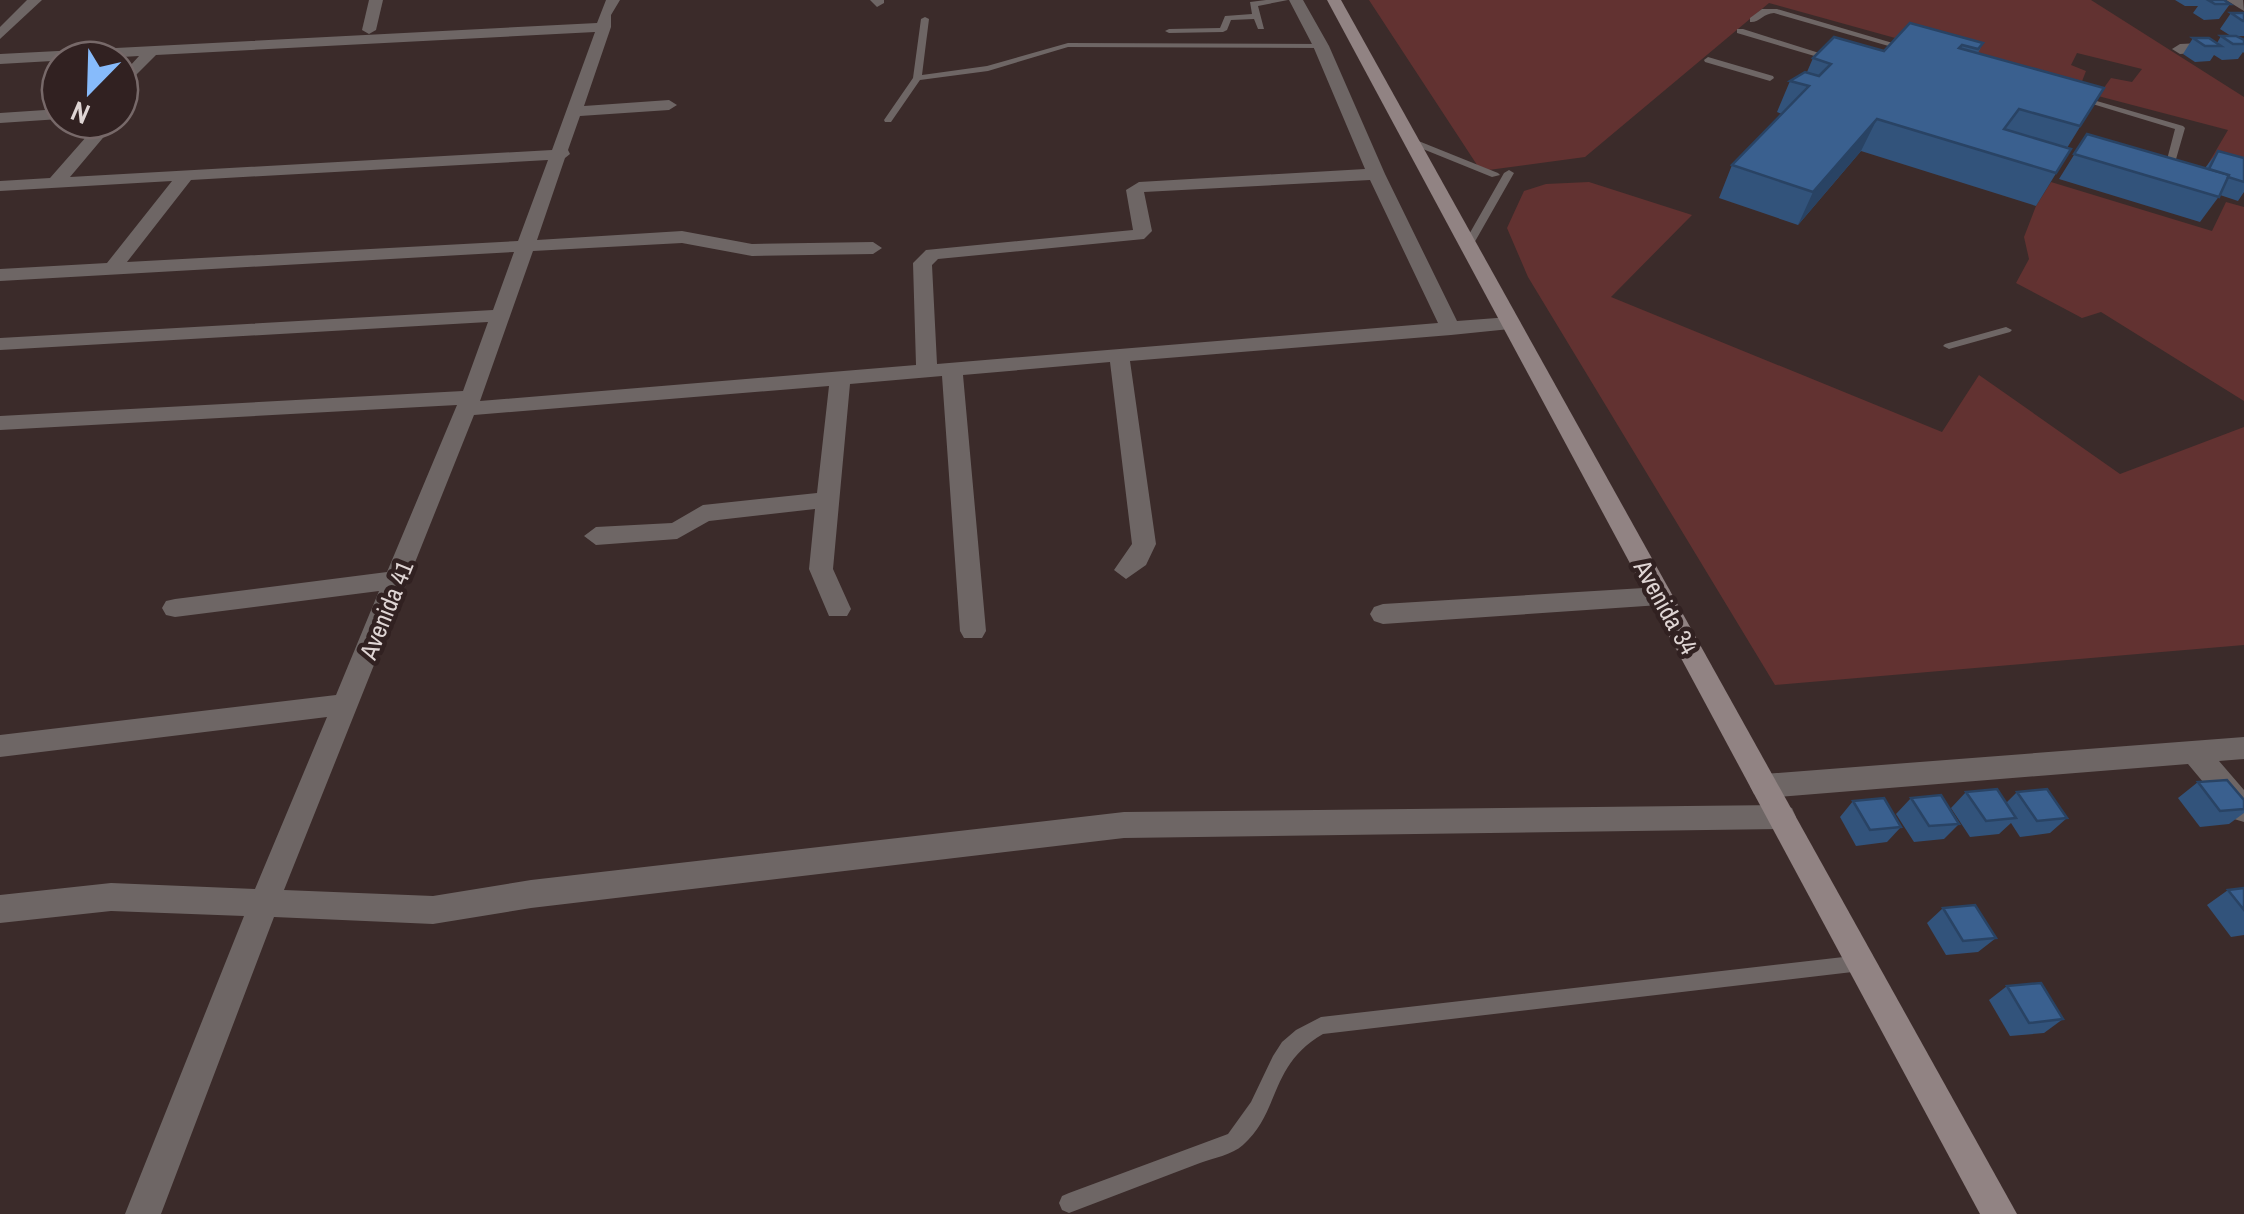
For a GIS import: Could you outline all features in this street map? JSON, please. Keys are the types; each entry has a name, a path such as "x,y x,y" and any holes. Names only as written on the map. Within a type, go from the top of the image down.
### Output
{"street":[{"path":"0,35 35,0"},
{"path":"369,31 376,0"},
{"path":"1296,0 1322,46 1376,174 1451,329"},
{"name":"Avenida 34","path":"1334,0 1999,1214"},
{"path":"0,59 264,45 280,57 342,53 369,31 607,14"},
{"name":"Avenida 41","path":"143,1214 264,901 469,403 562,154 607,14"},
{"path":"2180,49 2244,45"},
{"path":"140,64 150,53"},
{"path":"576,111 669,105"},
{"path":"0,118 40,115"},
{"path":"56,182 93,140"},
{"path":"0,186 562,154"},
{"path":"927,371 922,263 933,254 1138,236 1142,230 1136,190 1140,187 1376,174"},
{"path":"112,268 186,175"},
{"path":"0,274 682,237 752,250 872,248"},
{"path":"0,344 500,314"},
{"path":"0,423 469,403 927,371 1510,323"},
{"path":"1118,356 1144,544 1126,570"},
{"path":"952,368 973,631"},
{"path":"838,608 820,569 840,377"},
{"path":"596,536 676,530 703,513 828,500"},
{"path":"175,608 398,580"},
{"path":"1382,614 1660,596"},
{"path":"0,746 348,704"},
{"path":"1764,786 2244,748"},
{"path":"2194,752 2244,810"},
{"path":"0,909 111,897 433,910 531,894 1124,824 1782,817"}],"lane":[{"path":"1261,27 1252,4 1284,0"},
{"path":"1753,20 1774,10 1928,54"},
{"path":"1169,31 1223,30 1228,18 1256,16"},
{"path":"888,120 917,78 925,20"},
{"path":"1740,31 1842,61"},
{"path":"917,78 988,68 1068,45 1322,46"},
{"path":"1708,60 1770,78"},
{"path":"2062,92 2180,128 2170,171"},
{"path":"1411,141 1495,175"},
{"path":"1468,245 1509,174"},
{"path":"1949,346 2006,330"},
{"path":"1069,1204 1234,1141 1254,1121 1283,1053 1298,1036 1321,1026 1862,963"}],"shaded area":[{"path":"1369,0 2091,0 2244,97 2244,174 2208,164 2228,130 2098,96 2111,78 2132,82 2142,69 2077,53 2071,65 2086,71 2079,89 1769,3 1585,157 1481,171"},
{"path":"1589,182 1692,215 1611,297 1942,432 1979,375 2120,474 2244,427 2244,645 1775,685 1528,277 1507,228 1524,191 1546,184"},
{"path":"2051,182 2212,231 2226,202 2244,207 2244,401 2101,312 2082,318 2016,283 2029,259 2024,237"}],"building":[{"path":"1910,23 1983,43 1978,49 1962,45 1959,48 2104,88 2080,126 2019,109 2004,129 2071,149 2056,173 1877,119 1813,192 1732,165 1809,86 1790,81 1805,72 1819,76 1831,64 1813,58 1834,37 1884,51"},
{"path":"2221,36 2236,36 2244,44 2233,44"},
{"path":"2193,38 2209,38 2221,46 2205,46"},
{"path":"2087,134 2229,175 2219,197 2074,154"},
{"path":"2218,151 2244,158 2244,182 2209,169"},
{"path":"2227,780 2244,800 2244,809 2220,811 2198,782"},
{"path":"1997,789 2016,818 1986,821 1966,792"},
{"path":"2047,789 2067,818 2037,821 2017,792"},
{"path":"1941,795 1959,824 1929,826 1911,798"},
{"path":"1884,798 1901,827 1870,830 1853,801"},
{"path":"2244,888 2244,910 2228,890"},
{"path":"1975,905 1996,938 1963,941 1943,908"},
{"path":"2041,983 2063,1019 2029,1023 2007,986"}]}
